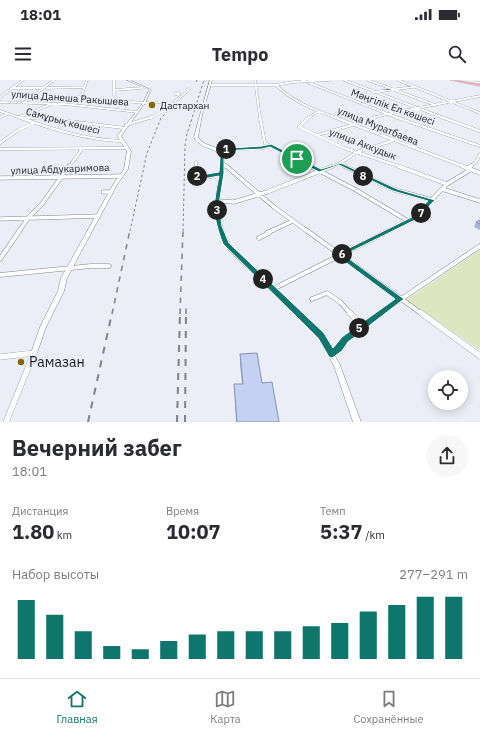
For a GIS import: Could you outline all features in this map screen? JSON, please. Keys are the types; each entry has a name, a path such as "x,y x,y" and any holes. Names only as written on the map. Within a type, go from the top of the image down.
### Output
{"main road":[{"path":"451,80 480,85"}],"street":[{"path":"0,97 23,80"},
{"path":"25,102 54,80"},
{"path":"81,97 87,80"},
{"path":"114,80 114,95"},
{"path":"6,422 43,327 61,291 69,269 111,192 126,169 129,151 120,136 125,127 144,103 150,90 128,80"},
{"path":"255,80 265,143 356,190 408,221"},
{"name":"Мәңгілік Ел көшесі","path":"302,80 387,114 480,146"},
{"path":"330,80 305,81 276,85 210,83 196,137 200,144 216,150 222,155 223,164 216,201 219,226 227,244 321,335 337,365 357,422"},
{"path":"344,80 416,109 480,131"},
{"path":"368,80 435,105"},
{"path":"398,80 480,113"},
{"name":"улица Муратбаева","path":"276,85 290,98 319,112 392,141 480,173"},
{"path":"47,88 84,87"},
{"path":"373,92 415,87"},
{"path":"13,88 42,88"},
{"path":"114,90 142,88"},
{"path":"20,118 32,117 125,127 147,119 166,109 188,91 188,89"},
{"path":"469,94 476,97"},
{"path":"68,96 144,103 164,102"},
{"path":"318,135 387,114 480,97"},
{"name":"улица Данеша Ракышева","path":"0,102 25,102 138,112"},
{"path":"20,118 52,104"},
{"name":"Самұрық көшесі","path":"0,111 34,123 88,137 122,141"},
{"name":"улица Аккудык","path":"319,112 310,116 304,124 299,127 344,148 447,184"},
{"path":"0,117 8,114"},
{"path":"0,143 18,130 34,123"},
{"path":"109,148 115,145 116,141"},
{"path":"216,201 234,202 258,194 340,164 347,158 359,152 392,141"},
{"path":"216,150 262,148 271,146"},
{"path":"0,149 126,148"},
{"path":"0,259 29,217 42,204 82,149"},
{"path":"273,289 420,214 447,184 469,169 476,162 480,154"},
{"path":"196,162 197,176 221,173"},
{"path":"223,164 237,174 258,194 294,221 480,356"},
{"path":"340,164 395,190 432,200"},
{"name":"улица Абдукаримова","path":"0,178 121,176"},
{"path":"442,189 480,201"},
{"path":"103,192 111,192"},
{"path":"0,218 99,216"},
{"path":"259,238 294,221"},
{"path":"332,354 339,348 345,339 362,326 480,246"},
{"path":"0,275 109,266"},
{"path":"312,299 327,293 340,302 362,326"},
{"path":"0,357 34,353"}],"green space":[{"path":"480,250 480,350 406,300"}],"building":[{"path":"257,353 262,383 272,382 279,422 237,422 234,384 243,384 240,354"}],"railway":[{"path":"183,231 185,146 187,134 204,80"},
{"path":"130,231 147,153 161,118 170,109"},
{"path":"112,314 130,230"},
{"path":"180,314 183,230"},
{"path":"186,307 186,313"},
{"path":"88,422 112,313"},
{"path":"177,422 180,313"},
{"path":"185,422 186,313"}],"place":[{"name":"Дастархан","path":"152,105"},
{"name":"Рамазан","path":"21,362"}],"route":[{"path":"297,159 271,146 262,148 216,150 222,155 223,164 221,173 197,176 203,178 221,173 216,205 219,226 227,244 231,250 321,335 332,354 339,348 345,339 400,299 340,255 414,218 420,214 432,200 395,190 340,164 321,171 297,159"}]}
